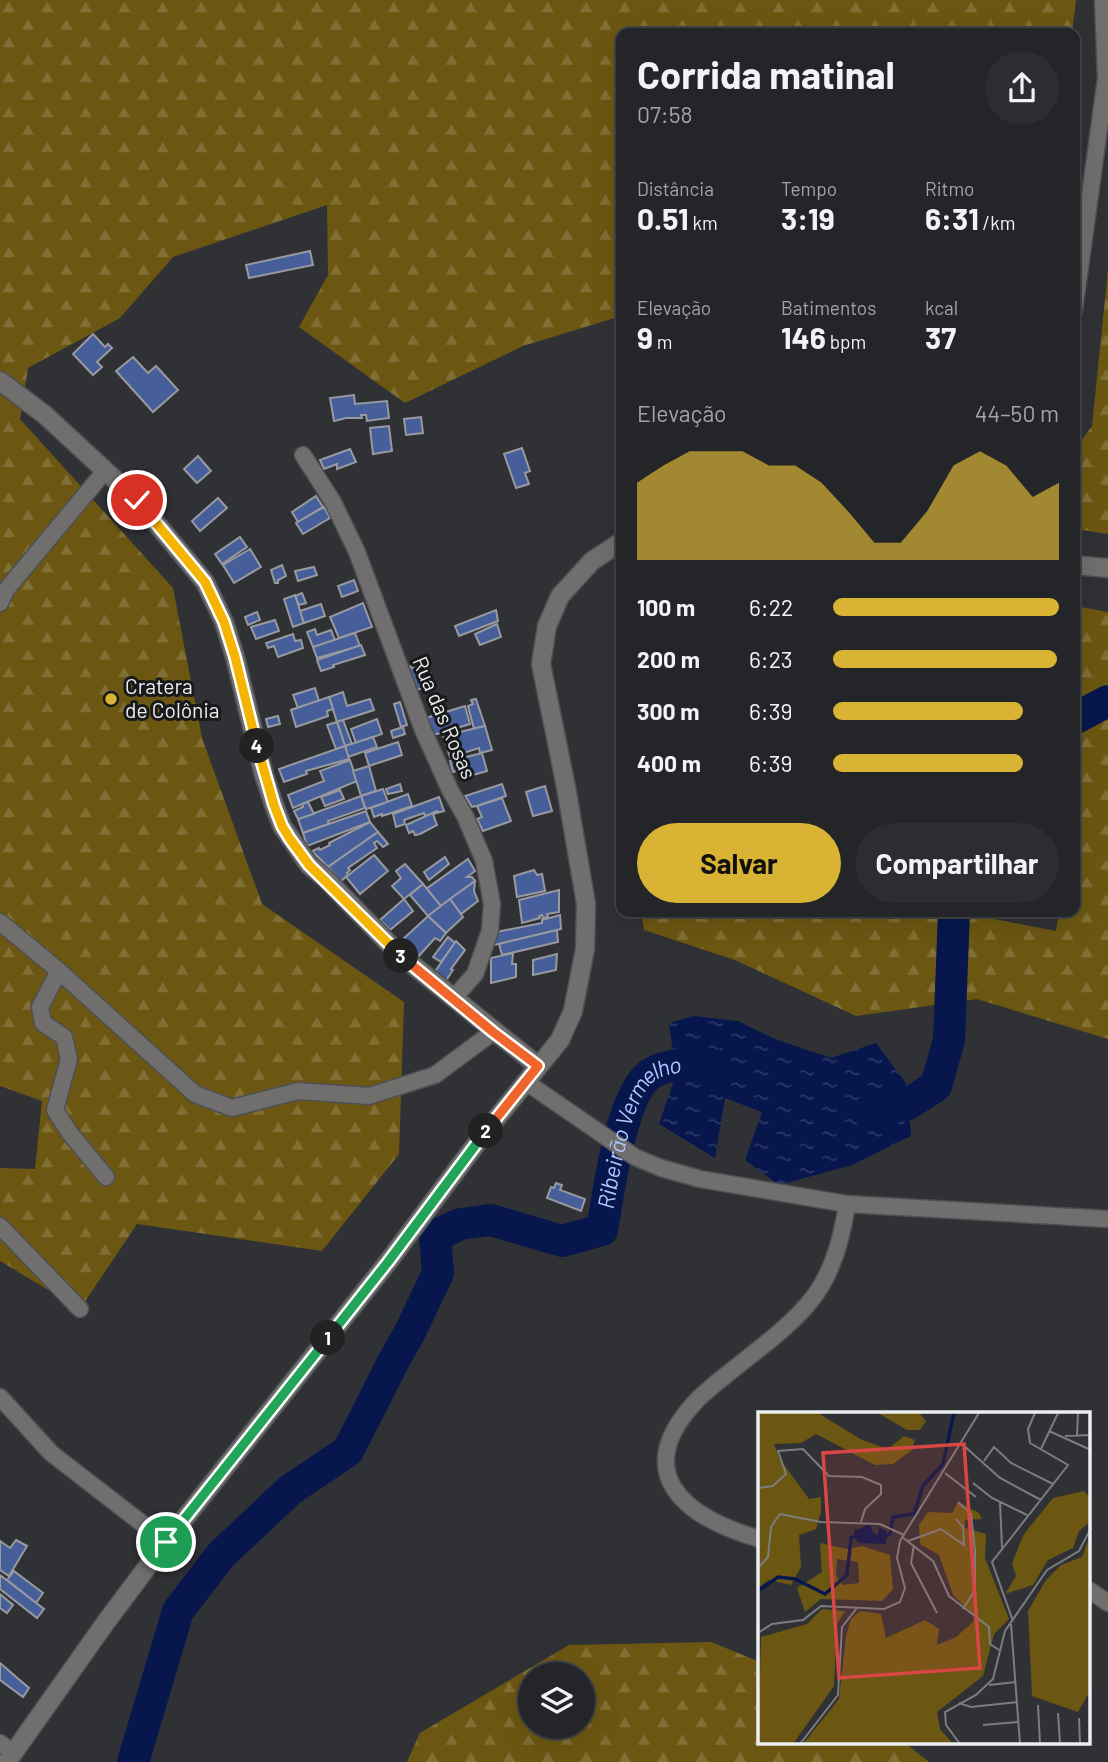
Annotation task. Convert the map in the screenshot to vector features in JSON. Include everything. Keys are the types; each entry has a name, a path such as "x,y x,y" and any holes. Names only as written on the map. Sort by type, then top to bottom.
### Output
{"street":[{"path":"1080,267 1106,78 1103,0"},
{"path":"0,381 45,415 137,500 205,582 224,622 264,775 282,826 309,865 326,879 390,946 538,1066"},
{"name":"Rua das Rosas","path":"303,455 346,528 369,582 423,730 484,861 492,904 490,931 475,974 453,999"},
{"path":"0,603 6,590 105,471"},
{"path":"7,1753 166,1542 560,1040 573,1011 585,949 586,904 541,664 547,626 560,596 592,561 616,544"},
{"path":"1080,566 1108,568"},
{"path":"0,922 59,971 195,1094 232,1108 298,1091 369,1096 435,1075 493,1032"},
{"path":"59,971 40,1007 44,1023 64,1037 69,1059 55,1110 106,1178"},
{"path":"526,1082 635,1157 700,1180 847,1204 1108,1219"},
{"path":"758,1538 710,1521 683,1502 670,1486 666,1463 669,1438 681,1416 705,1392 809,1303 824,1281 837,1250 847,1204"},
{"path":"0,1226 80,1309"},
{"path":"0,1397 51,1453 166,1542"},
{"path":"1090,1591 1108,1603"}],"green space":[{"path":"0,0 1076,0 1073,28 616,28 616,318 523,346 405,403 299,327 328,275 327,205 173,257 120,318 28,368 20,419 173,588 202,738 262,904 404,1002 399,1154 322,1251 137,1224 80,1309 0,1261 0,1168 35,1169 42,1101 0,1086"},
{"path":"1108,270 1108,534 1080,530 1080,442 1092,426"},
{"path":"1080,607 1108,612 1108,1039 977,999 856,1016 735,960 644,930 642,917 984,917 1056,931 1058,917 1080,917"},
{"path":"711,1642 758,1661 758,1744 906,1744 929,1762 407,1762 420,1733 518,1675 518,1739 595,1739 595,1662 540,1662 569,1645"}],"water":[{"path":"694,1016 738,1021 775,1039 831,1058 876,1043 906,1083 911,1136 852,1165 779,1185 745,1160 762,1112 725,1098 715,1158 659,1124 676,1074 669,1023"}],"building":[{"path":"310,251 313,265 249,278 246,265"},
{"path":"93,334 105,347 108,344 112,348 97,362 102,367 93,375 73,354"},
{"path":"133,357 148,373 156,366 178,390 153,412 116,371"},
{"path":"354,395 355,404 387,401 389,418 367,421 366,415 361,415 362,418 334,421 330,398"},
{"path":"421,417 423,433 406,435 404,419"},
{"path":"389,426 392,451 373,454 370,428"},
{"path":"522,448 530,471 525,473 529,484 516,488 504,454"},
{"path":"350,449 356,462 337,469 337,464 324,469 320,460"},
{"path":"198,456 211,471 197,483 184,469"},
{"path":"316,496 323,507 298,522 292,512"},
{"path":"218,498 227,508 200,531 192,521"},
{"path":"324,507 330,518 303,534 296,523"},
{"path":"240,537 247,547 222,564 215,554"},
{"path":"250,549 261,567 234,583 223,565"},
{"path":"282,565 286,576 275,583 271,570"},
{"path":"314,567 317,575 298,581 295,571"},
{"path":"354,580 358,591 342,597 338,586"},
{"path":"302,593 306,603 299,605 295,596"},
{"path":"295,595 304,623 293,627 284,599"},
{"path":"363,603 372,627 339,638 330,617"},
{"path":"321,604 325,616 304,623 300,611"},
{"path":"496,610 498,621 459,636 455,626"},
{"path":"257,612 260,620 248,625 245,617"},
{"path":"275,620 279,631 256,639 251,627"},
{"path":"497,624 501,637 480,645 475,634"},
{"path":"315,629 317,635 331,630 335,640 313,647 307,632"},
{"path":"355,633 360,646 317,658 313,647"},
{"path":"293,634 295,641 301,640 303,648 278,657 274,646 268,648 266,643"},
{"path":"361,645 365,655 321,671 317,660"},
{"path":"418,666 421,675 430,672 434,684 414,691 406,668"},
{"path":"315,688 319,701 298,708 293,695"},
{"path":"343,692 347,706 370,699 374,710 337,722 329,697"},
{"path":"329,697 333,709 327,711 328,716 296,727 291,710"},
{"path":"476,699 485,726 474,729 468,706 473,704 471,700"},
{"path":"400,702 407,725 401,727 394,704"},
{"path":"465,706 470,724 430,736 423,719"},
{"path":"278,716 280,724 268,727 266,719"},
{"path":"377,719 382,734 356,743 351,729"},
{"path":"343,720 352,744 345,746 337,722"},
{"path":"337,722 345,746 336,749 327,725"},
{"path":"485,726 492,750 480,753 479,748 450,757 443,736"},
{"path":"403,727 405,734 393,738 391,731"},
{"path":"373,737 377,747 348,757 345,746"},
{"path":"398,742 402,755 369,766 365,753"},
{"path":"345,746 349,759 306,771 307,774 284,782 279,769"},
{"path":"482,753 487,771 466,777 464,769 453,772 450,761"},
{"path":"350,760 357,781 293,808 288,795 324,781 320,771"},
{"path":"369,766 376,791 361,796 353,771"},
{"path":"400,784 402,791 388,794 386,789"},
{"path":"502,784 506,796 477,806 472,807 465,796"},
{"path":"545,786 552,811 533,816 526,792"},
{"path":"383,789 388,802 366,809 361,796"},
{"path":"340,790 344,799 325,806 321,797"},
{"path":"408,794 412,806 374,817 371,808"},
{"path":"361,796 365,808 303,833 298,819"},
{"path":"439,797 444,811 425,816 424,813 404,820 405,824 396,827 393,814"},
{"path":"502,798 511,821 483,831 477,819 482,817 477,806"},
{"path":"308,802 314,814 298,819 294,811"},
{"path":"366,811 370,822 307,846 303,833"},
{"path":"437,811 433,814 437,825 420,834 415,835 413,831 409,833 406,825"},
{"path":"370,822 378,832 328,867 312,851 330,845 329,843"},
{"path":"378,832 388,844 383,847 377,841 374,843 377,848 348,868 348,875 341,881 328,867"},
{"path":"374,855 388,871 360,894 346,877"},
{"path":"445,857 449,864 429,880 424,872"},
{"path":"468,859 475,871 467,877 472,877 475,881 441,906 426,889"},
{"path":"405,864 423,884 404,899 392,886 401,878 396,871"},
{"path":"534,870 537,875 542,874 545,891 517,897 514,876"},
{"path":"475,881 474,891 478,901 461,914 450,899"},
{"path":"423,884 441,906 428,916 410,895"},
{"path":"559,890 559,912 522,923 519,900"},
{"path":"404,899 413,911 390,930 380,920"},
{"path":"450,899 463,917 446,933 428,916"},
{"path":"560,915 561,929 490,946 491,933 542,923 542,920"},
{"path":"428,916 446,933 440,941 435,938 418,957 401,941"},
{"path":"557,930 558,942 502,955 499,944"},
{"path":"448,937 455,943 441,962 433,957"},
{"path":"456,941 465,950 445,982 434,973"},
{"path":"513,953 512,964 516,964 516,977 491,983 491,958"},
{"path":"557,954 556,970 533,975 533,960"},
{"path":"556,1183 562,1185 560,1190 585,1199 581,1211 547,1198 551,1187 554,1188"},
{"path":"16,1540 27,1546 9,1576 0,1570 0,1541 10,1548"},
{"path":"14,1571 43,1593 36,1603 7,1580"},
{"path":"0,1575 44,1609 37,1618 0,1589"},
{"path":"0,1594 13,1605 7,1613 0,1608"},
{"path":"0,1663 29,1688 23,1697 0,1680"}],"waterway":[{"name":"Ribeirão Vermelho","path":"1080,716 1108,701"},
{"name":"Ribeirão Vermelho","path":"868,1112 908,1104 936,1086 949,1040 954,917"},
{"name":"Ribeirão Vermelho","path":"133,1762 178,1611 221,1555 290,1490 348,1451 438,1273 435,1236 460,1224 491,1220 562,1241 602,1230 612,1170 624,1122 641,1084 659,1069 683,1064 715,1065"}],"place":[{"name":"Cratera de Colônia","path":"111,699"}],"route":[{"path":"137,500 205,582 224,622 264,775 282,826 290,839 309,865 398,953 538,1066 388,1262 166,1542"}]}
